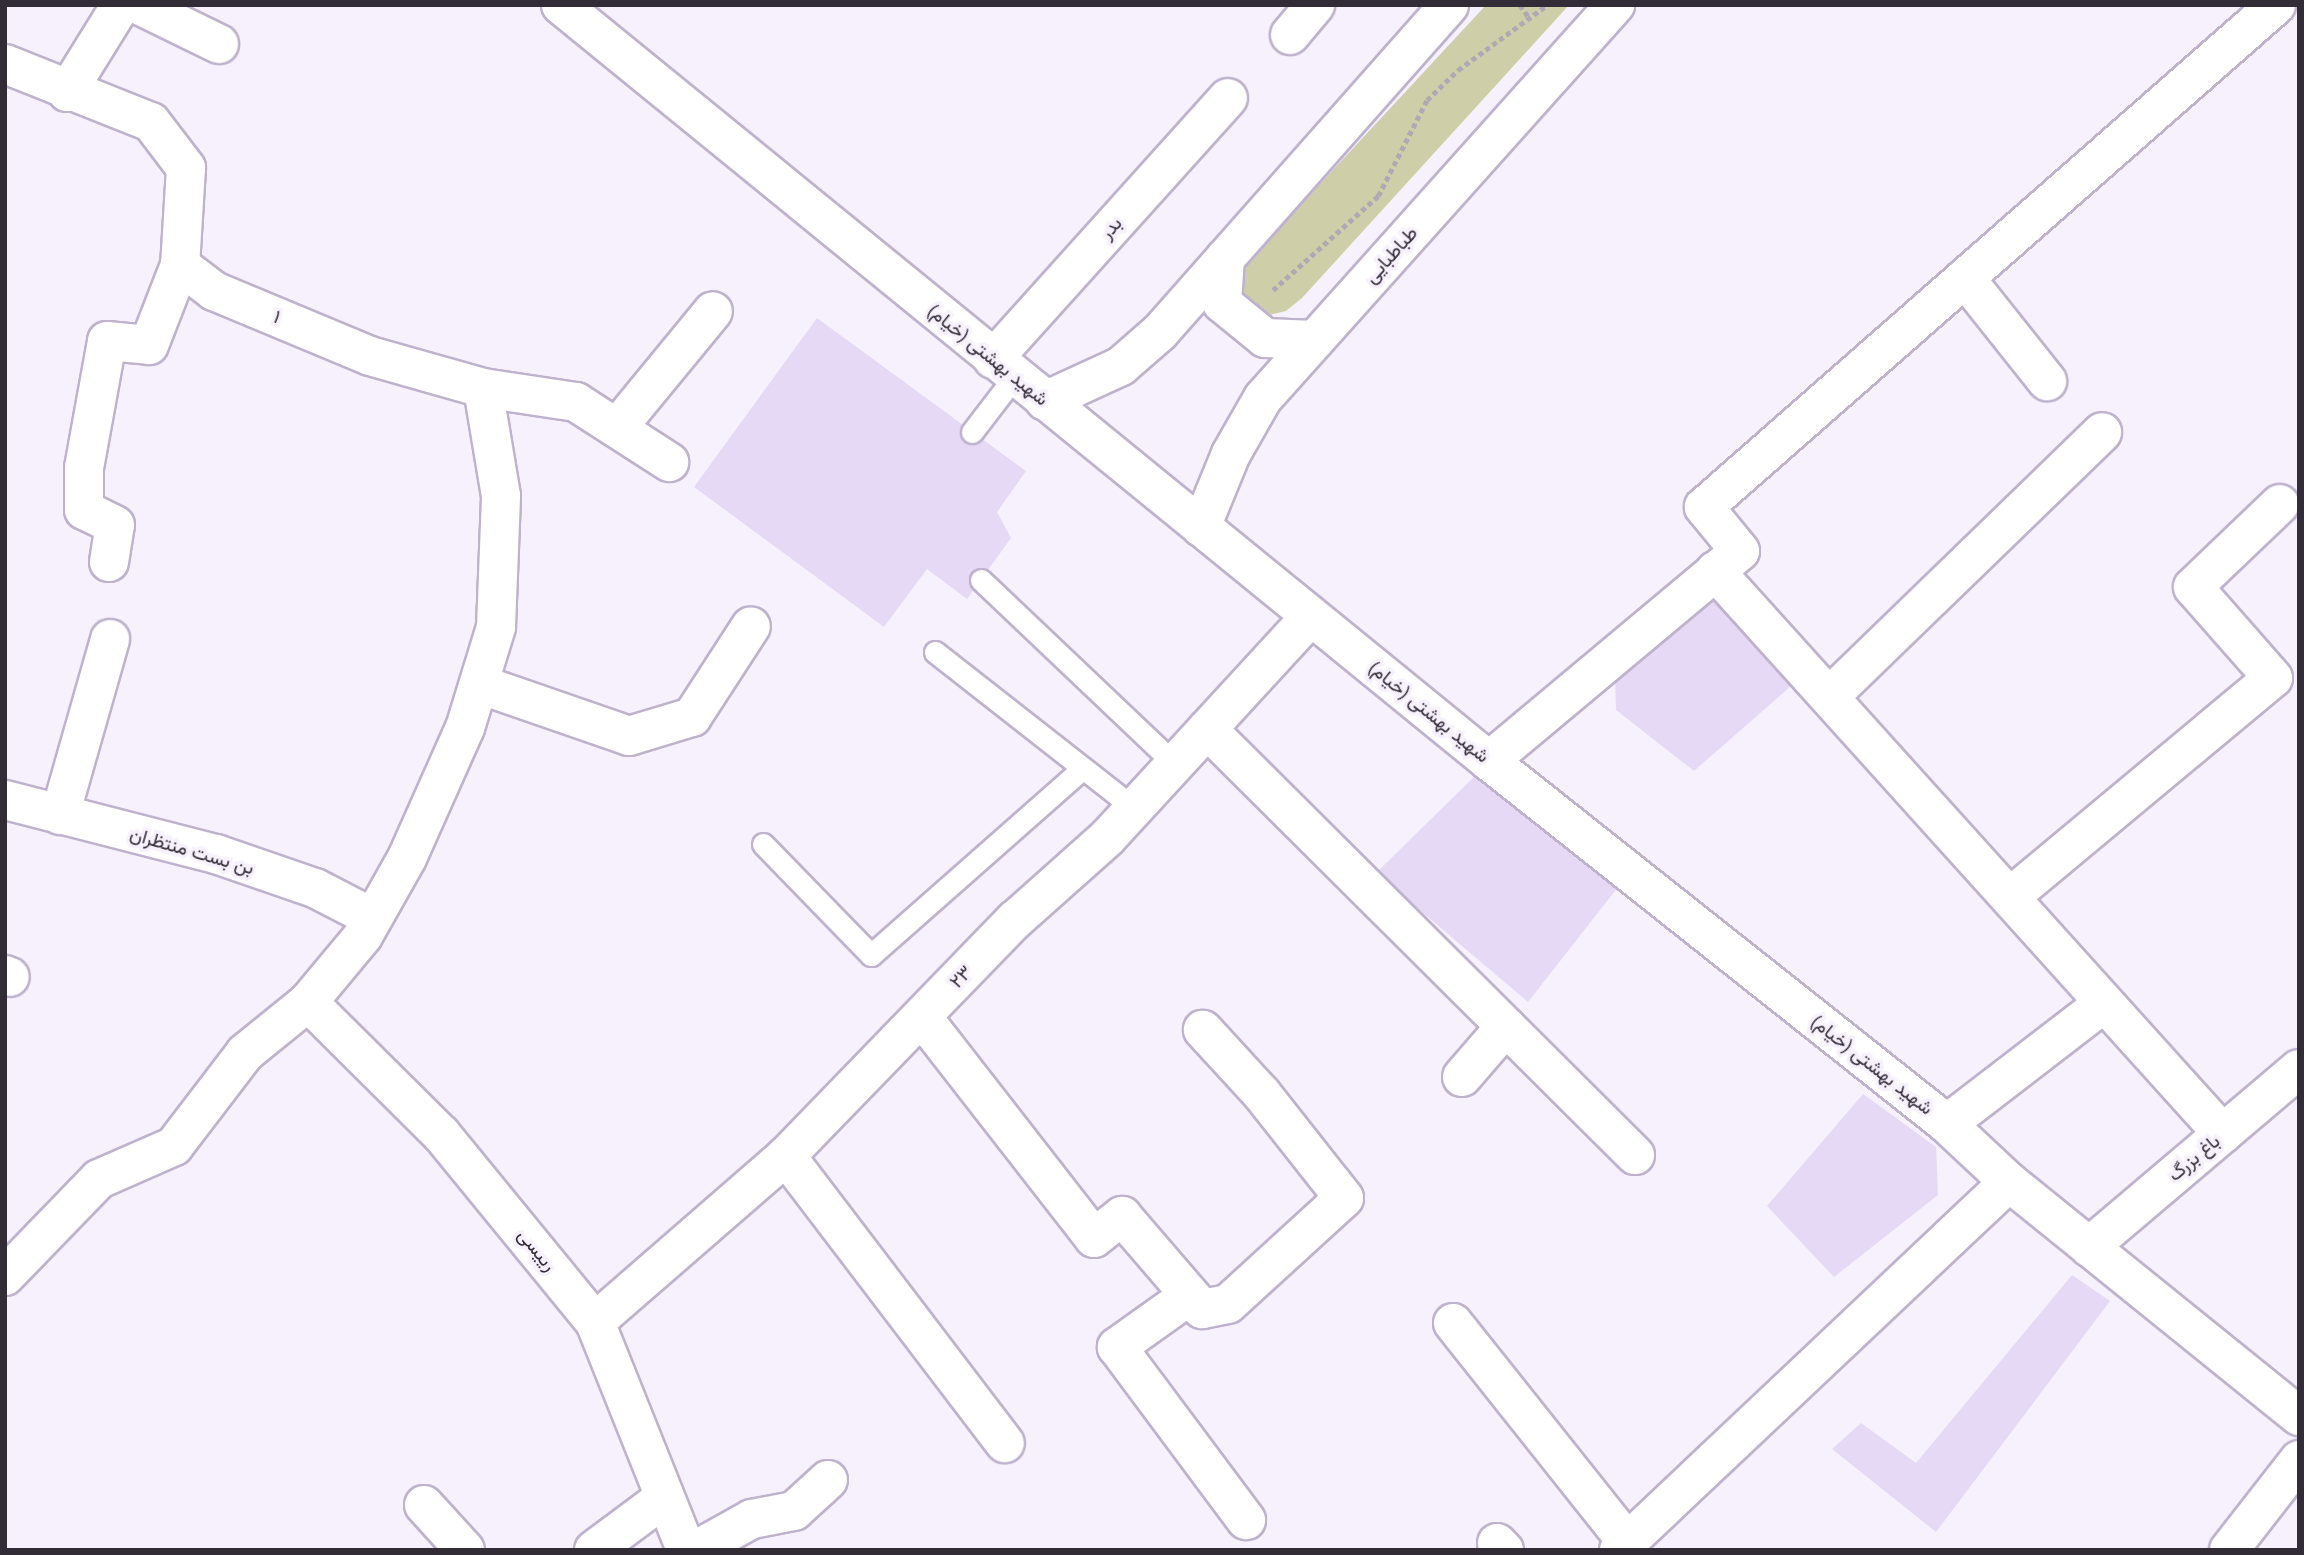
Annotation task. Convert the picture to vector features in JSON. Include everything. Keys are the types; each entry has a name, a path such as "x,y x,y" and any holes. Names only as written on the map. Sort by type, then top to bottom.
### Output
{"street":[{"path":"67,92 121,5"},
{"path":"139,5 219,44"},
{"name":"شهید بهشتی (خیام)","path":"561,5 1489,761 1947,1124 2009,1182 2299,1416"},
{"path":"1290,34 1315,5"},
{"path":"1045,401 1121,366 1160,332 1449,5"},
{"name":"طباطبایی","path":"1201,527 1230,454 1263,398 1615,5"},
{"path":"1489,761 1740,551 1704,507 2276,5"},
{"path":"5,64 67,92 151,122 187,168 180,265 149,345 107,341 84,468 84,510 115,524 109,562"},
{"name":"بدر","path":"1004,367 1228,98"},
{"path":"1225,258 1222,303 1265,338 1315,340"},
{"name":"۱","path":"180,265 214,291 370,356 483,388 576,402 669,462"},
{"path":"1965,278 2047,381"},
{"path":"617,428 713,311"},
{"path":"5,1276 99,1179 174,1146 244,1053 308,1002 373,918 407,858 450,764 496,627 501,496 483,388"},
{"path":"1830,696 2102,432"},
{"path":"2010,897 2273,678 2193,587 2280,504"},
{"path":"1715,571 2223,1134"},
{"name":"۲۳","path":"595,1322 786,1156 1015,920 1134,808 1311,616"},
{"path":"479,684 629,736 692,717 751,626"},
{"path":"60,815 110,639"},
{"path":"1207,729 1634,1155"},
{"name":"بن بست منتظران","path":"5,800 228,859 315,888 373,918"},
{"name":"رییسی","path":"308,1002 441,1135 595,1322 628,1396 664,1498 686,1550"},
{"path":"1947,1124 2104,1003"},
{"path":"922,1017 1094,1238 1122,1216 1202,1309 1228,1304 1344,1198 1261,1093 1203,1030"},
{"path":"1462,1077 1506,1026"},
{"name":"باغ بزرگ","path":"2089,1247 2299,1069"},
{"path":"786,1156 1005,1443"},
{"path":"1453,1323 1623,1546 1840,1337 2009,1182"},
{"path":"1189,1295 1116,1347 1247,1520"},
{"path":"2229,1550 2299,1460"},
{"path":"696,1550 752,1519 794,1511 828,1480"},
{"path":"594,1550 664,1498"},
{"path":"424,1505 465,1550"}],"lane":[{"path":"972,432 1004,367"},
{"path":"981,580 1175,764"},
{"path":"935,652 1134,808"},
{"path":"763,844 871,955 1082,769"}],"path":[{"path":"1520,5 1530,19"},
{"path":"1243,321 1302,261 1355,221 1378,196 1427,100 1458,70 1546,5"}],"green space":[{"path":"1486,5 1569,5 1302,298 1286,311 1260,317 1242,305 1241,269"}],"building":[{"path":"817,318 1026,471 997,512 1011,538 967,599 927,569 884,627 694,487"},
{"path":"1725,585 1807,672 1694,771 1616,710 1615,676"},
{"path":"1479,772 1622,882 1528,1002 1376,873"},
{"path":"1863,1094 1936,1147 1938,1195 1834,1277 1767,1206"},
{"path":"2072,1275 2110,1301 1936,1532 1832,1449 1861,1423 1916,1463"}]}
